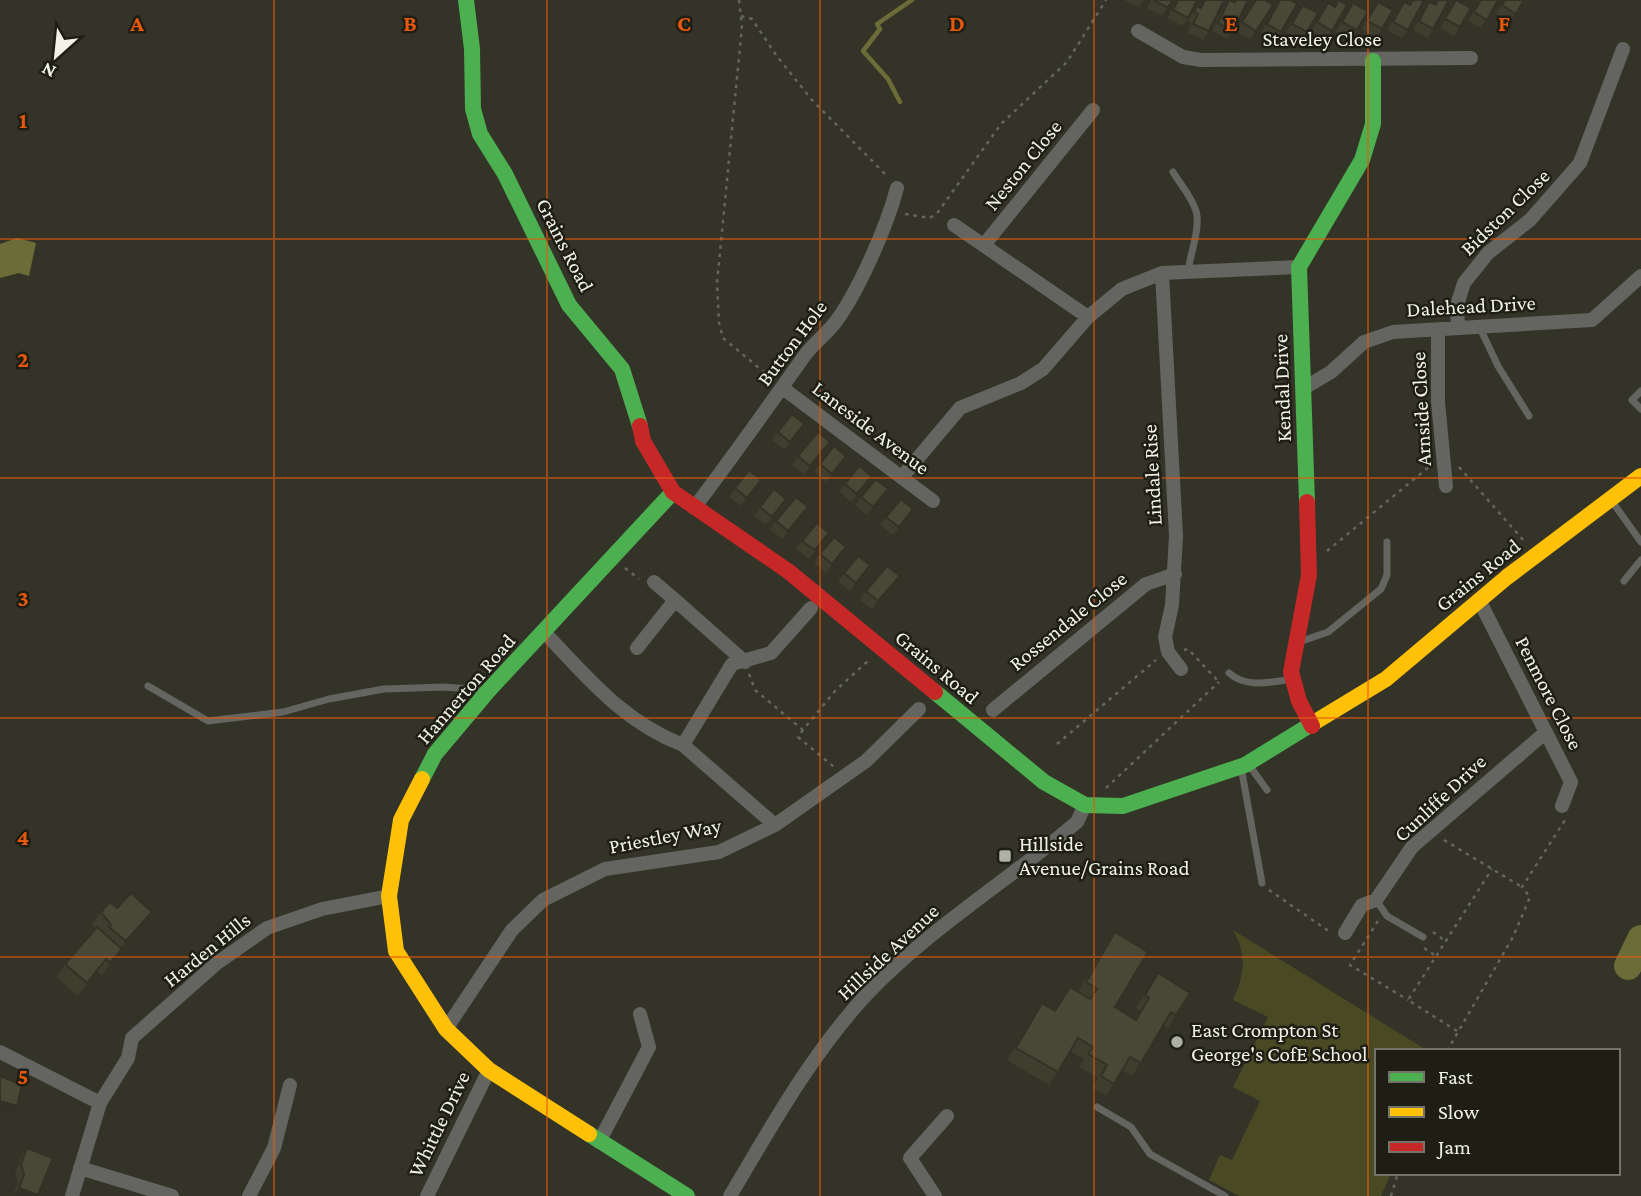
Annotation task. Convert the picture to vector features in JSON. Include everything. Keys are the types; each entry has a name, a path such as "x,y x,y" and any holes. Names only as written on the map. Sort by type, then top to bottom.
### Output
{"street":[{"name":"Grains Road","path":"466,0 472,49 473,109 480,134 505,174 569,305 622,369 636,406 643,441 673,492 788,571 1044,782 1091,806 1123,806 1244,765 1312,726 1386,679 1479,600 1641,476"},
{"name":"Staveley Close","path":"1138,31 1191,59 1373,61 1471,58"},
{"name":"Bidston Close","path":"1458,328 1457,304 1464,283 1488,253 1530,220 1580,163 1623,49"},
{"path":"902,477 960,408 1021,383 1043,369 1088,317 1122,289 1162,273 1298,267 1362,160 1373,124 1373,61"},
{"name":"Neston Close","path":"984,245 1093,110"},
{"name":"Button Hole","path":"694,508 784,389 806,354 835,323 852,295 892,208 897,188"},
{"path":"954,225 1088,317"},
{"name":"Kendal Drive","path":"1298,267 1308,567 1295,643 1293,679 1304,713 1312,726"},
{"name":"Lindale Rise","path":"1162,273 1176,537 1175,574 1165,637 1168,653"},
{"name":"Dalehead Drive","path":"1304,388 1331,372 1364,342 1393,332 1592,320 1641,276"},
{"name":"Arnside Close","path":"1438,331 1438,402 1446,486"},
{"name":"Laneside Avenue","path":"784,389 933,501"},
{"name":"Hannerton Road","path":"673,492 488,691 435,754 401,820 389,896 396,951 446,1029 489,1070 687,1196"},
{"name":"Rossendale Close","path":"993,710 1146,584 1175,574"},
{"path":"654,582 745,662"},
{"path":"637,648 675,600"},
{"name":"Penmore Close","path":"1479,600 1571,782 1562,806"},
{"path":"683,745 733,664 772,652 811,608"},
{"path":"544,632 619,710 683,745 775,825"},
{"path":"1168,653 1181,669"},
{"name":"Priestley Way","path":"446,1029 512,930 543,900 605,869 719,852 775,825 866,761 919,709"},
{"name":"Cunliffe Drive","path":"1340,934 1362,905 1377,901 1412,847 1546,732"},
{"name":"Hillside Avenue","path":"730,1196 824,1047 867,995 925,940 1077,822 1091,806"},
{"name":"Harden Hills","path":"72,1196 100,1103 128,1058 132,1038 223,959 267,928 322,909 389,896"},
{"path":"599,1142 649,1047 640,1014"},
{"path":"0,1052 100,1103"},
{"name":"Whittle Drive","path":"427,1196 489,1070"},
{"path":"249,1196 274,1147 290,1085"},
{"path":"935,1196 910,1158 947,1116"},
{"path":"80,1167 172,1196"}],"lane":[{"path":"1173,172 1196,210 1198,225 1190,249 1188,272"},
{"path":"1479,328 1498,366 1529,416"},
{"path":"1641,391 1632,400 1641,409"},
{"path":"1610,500 1641,542"},
{"path":"1295,643 1328,632 1381,589 1387,575 1387,542"},
{"path":"1625,581 1641,560"},
{"path":"1229,673 1245,682 1258,684 1293,679"},
{"path":"148,686 208,721 283,712 329,699 384,690 444,687 488,691"},
{"path":"1244,765 1267,790"},
{"path":"1244,765 1262,883"},
{"path":"1377,901 1387,916 1423,937"},
{"path":"1097,1107 1131,1127 1150,1154 1225,1196"}],"path":[{"path":"739,0 741,16 717,284 719,323 723,338 784,389"},
{"path":"892,208 920,218 930,218 938,212 1000,124 1067,62 1106,0"},
{"path":"741,16 752,19 775,54 812,100 873,159 897,188"},
{"path":"1308,567 1443,454 1468,473 1536,555"},
{"path":"613,557 643,583 654,582"},
{"path":"843,777 798,737 835,691 879,647"},
{"path":"1057,744 1146,666 1168,653 1188,649 1219,682 1100,793 1091,806"},
{"path":"745,662 755,690 803,730"},
{"path":"1522,887 1569,814 1562,806"},
{"path":"1433,828 1442,838 1522,887 1530,897 1513,937 1448,1049"},
{"path":"1408,1000 1492,869"},
{"path":"1262,883 1340,934"},
{"path":"1387,916 1379,919 1350,965 1457,1031"},
{"path":"1391,1196 1397,1175"}],"shaded area":[{"path":"17,238 36,243 29,276 19,273 0,278 0,244"},
{"path":"1233,930 1425,1049 1375,1049 1375,1175 1390,1175 1381,1196 1239,1196 1209,1180 1220,1155 1232,1160 1260,1101 1233,1087 1268,1017 1233,1000 1243,965 1238,939"}],"building":[{"path":"1153,0 1172,0 1168,8"},
{"path":"1178,0 1197,0 1188,18 1173,10"},
{"path":"1205,0 1224,0 1209,31 1193,24 1198,14 1194,12 1197,6 1201,8"},
{"path":"1229,0 1248,0 1233,31 1218,23"},
{"path":"1256,0 1265,0 1273,5 1256,31 1242,22"},
{"path":"1280,0 1290,0 1297,4 1281,32 1267,24"},
{"path":"1339,0 1347,5 1332,31 1317,22 1328,3 1335,7"},
{"path":"1413,0 1424,0 1408,30 1393,22 1404,2 1410,5"},
{"path":"1438,0 1448,2 1433,29 1419,21 1429,2 1436,5"},
{"path":"1456,0 1471,8 1460,27 1445,19"},
{"path":"1481,0 1498,0 1487,20 1474,12"},
{"path":"1505,0 1524,0 1516,14 1502,5"},
{"path":"1378,2 1393,10 1382,29 1367,21"},
{"path":"1353,3 1368,11 1357,30 1342,22"},
{"path":"1303,5 1318,13 1307,32 1292,24"},
{"path":"792,414 804,424 790,442 778,432"},
{"path":"818,432 830,442 810,466 798,456"},
{"path":"834,446 846,456 832,474 820,464"},
{"path":"859,466 872,476 857,494 845,484"},
{"path":"749,470 761,480 747,498 735,488"},
{"path":"876,479 888,489 873,507 861,497"},
{"path":"774,489 786,499 772,517 760,507"},
{"path":"796,497 808,507 788,531 776,521"},
{"path":"901,499 913,509 899,527 886,517"},
{"path":"817,523 829,533 815,550 802,541"},
{"path":"834,537 846,547 832,564 820,554"},
{"path":"858,556 870,565 856,583 844,573"},
{"path":"887,566 900,576 878,601 866,591"},
{"path":"131,893 152,912 126,941 109,927 111,925 101,912 110,902 117,908"},
{"path":"97,927 122,949 110,963 106,959 87,983 65,964"},
{"path":"1115,932 1148,952 1115,1007 1136,1020 1149,998 1145,995 1158,973 1190,993 1176,1015 1171,1012 1141,1063 1130,1057 1114,1084 1101,1076 1107,1065 1088,1054 1093,1047 1078,1038 1058,1072 1016,1048 1042,1003 1055,1011 1070,987 1090,999 1097,989 1086,982"},
{"path":"0,1076 22,1085 17,1106 0,1101"},
{"path":"27,1148 53,1158 38,1195 19,1188 24,1174 21,1164"}],"waterway":[{"path":"900,102 888,79 863,51 880,29 877,24 912,0"},
{"path":"1628,966 1641,939"}],"traffic: fast":[{"path":"466,0 472,49 473,109 480,134 505,174 569,305 622,369 640,426"},
{"path":"1307,502 1299,267 1362,160 1373,124 1373,61"},
{"path":"422,779 435,754 488,691 673,492"},
{"path":"935,692 1044,782 1085,805 1123,806 1245,765 1315,722"},
{"path":"589,1134 687,1196"}],"traffic: slow":[{"path":"1315,722 1386,679 1507,577 1641,476"},
{"path":"422,779 401,820 389,896 396,951 446,1029 489,1070 589,1134"}],"traffic: jam":[{"path":"640,426 643,441 673,492 788,571 935,692"},
{"path":"1307,502 1309,575 1291,672 1299,701 1312,726"}],"place":[{"name":"Hillside Avenue/Grains Road","path":"1005,856"},
{"name":"East Crompton St George's CofE School","path":"1177,1042"}]}
